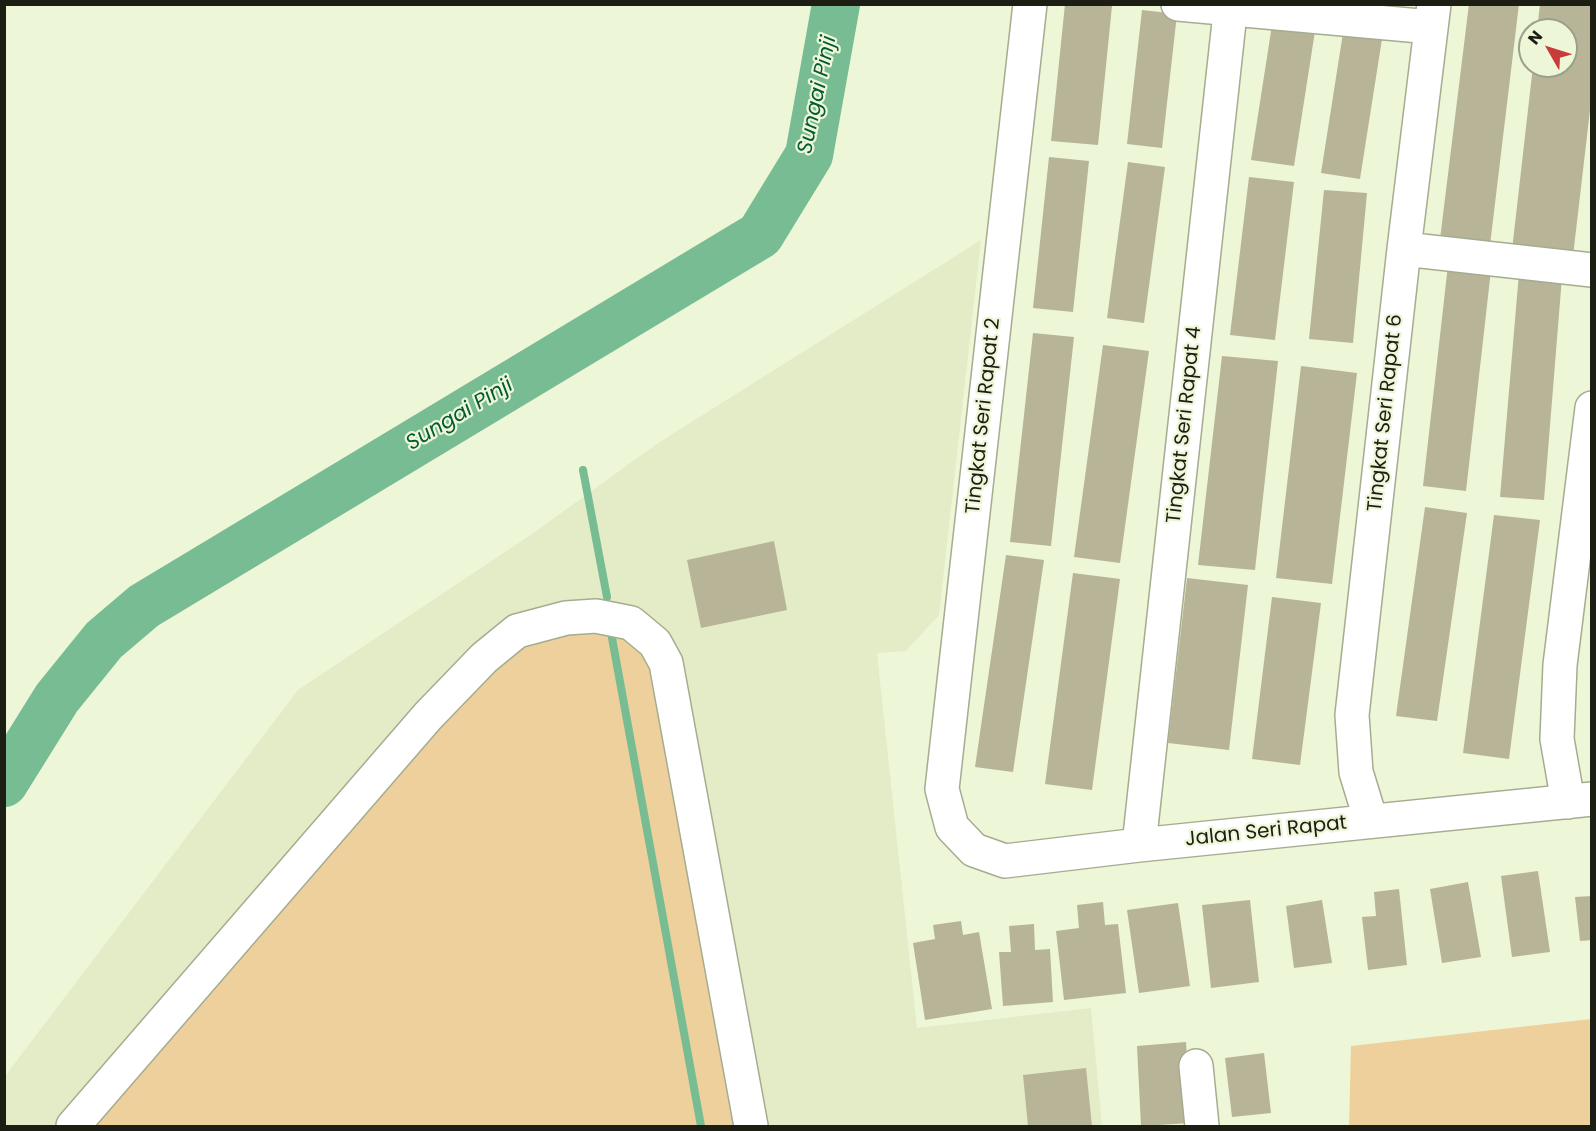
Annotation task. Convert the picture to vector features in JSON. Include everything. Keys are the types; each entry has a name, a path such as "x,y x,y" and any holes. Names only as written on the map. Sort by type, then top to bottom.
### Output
{"street":[{"name":"Tingkat Seri Rapat 2","path":"952,827 942,789 1030,4"},
{"path":"1178,4 1433,16"},
{"name":"Tingkat Seri Rapat 4","path":"1139,845 1231,7"},
{"name":"Tingkat Seri Rapat 6","path":"1371,821 1356,772 1352,715 1404,249 1433,16"},
{"path":"1404,249 1592,270"},
{"path":"1580,800 1557,739 1560,665 1592,408"},
{"path":"73,1126 429,716 484,658 517,632 566,618 596,616 631,623 655,644 666,663 751,1126"},
{"name":"Jalan Seri Rapat","path":"952,827 974,850 1005,861 1580,800"},
{"path":"1196,1066 1202,1126"}],"shaded area":[{"path":"981,240 939,615 906,651 877,653 917,1028 1091,1008 1102,1126 5,1126 5,1076 298,690 532,534 658,443"},
{"path":"604,623 649,658 737,1126 82,1126 519,638"},
{"path":"1591,1019 1591,1126 1349,1126 1351,1046"}],"building":[{"path":"1065,4 1112,6 1098,145 1051,141"},
{"path":"1469,4 1519,4 1490,245 1440,239"},
{"path":"1540,4 1592,4 1592,93 1573,256 1512,250 1532,78 1578,78 1578,18 1538,18"},
{"path":"1142,10 1177,14 1162,148 1127,144"},
{"path":"1272,25 1315,31 1294,166 1251,160"},
{"path":"1343,33 1382,39 1360,179 1321,173"},
{"path":"1049,157 1089,161 1073,312 1033,308"},
{"path":"1128,162 1165,167 1144,323 1107,318"},
{"path":"1249,177 1294,182 1275,340 1230,335"},
{"path":"1324,190 1367,193 1353,343 1309,339"},
{"path":"1448,265 1491,270 1466,491 1423,486"},
{"path":"1519,273 1562,277 1544,500 1500,497"},
{"path":"1033,333 1074,337 1051,546 1010,542"},
{"path":"1103,345 1149,351 1120,563 1074,557"},
{"path":"1222,356 1278,361 1255,570 1198,565"},
{"path":"1301,366 1357,373 1332,584 1276,578"},
{"path":"1425,507 1467,513 1437,721 1396,716"},
{"path":"1494,515 1540,520 1509,759 1463,753"},
{"path":"774,541 787,610 701,628 687,560"},
{"path":"1006,555 1044,560 1013,772 975,767"},
{"path":"1073,573 1120,579 1092,790 1045,784"},
{"path":"1187,578 1248,585 1229,750 1168,743"},
{"path":"1272,597 1321,603 1300,765 1252,759"},
{"path":"1538,871 1550,952 1512,957 1501,876"},
{"path":"1468,882 1481,957 1442,963 1430,889"},
{"path":"1399,889 1407,965 1368,970 1362,917 1376,916 1374,892"},
{"path":"1592,896 1592,940 1580,941 1575,897"},
{"path":"1250,900 1259,982 1211,988 1202,905"},
{"path":"1322,900 1332,963 1294,968 1286,906"},
{"path":"1103,902 1105,925 1118,924 1126,993 1064,1000 1056,931 1079,928 1077,905"},
{"path":"1178,903 1190,986 1139,993 1127,910"},
{"path":"961,921 963,935 979,932 992,1009 925,1020 913,943 935,939 933,925"},
{"path":"1034,924 1035,950 1050,949 1053,1002 1003,1006 999,952 1011,952 1009,926"},
{"path":"1186,1042 1191,1123 1141,1126 1137,1046"},
{"path":"1264,1053 1271,1113 1232,1117 1225,1058"},
{"path":"1086,1068 1092,1126 1028,1126 1023,1075"}],"waterway":[{"name":"Sungai Pinji","path":"4,783 57,698 104,640 144,606 760,235 809,155 836,4"},
{"path":"583,470 607,597"},
{"path":"612,638 701,1126"}]}
